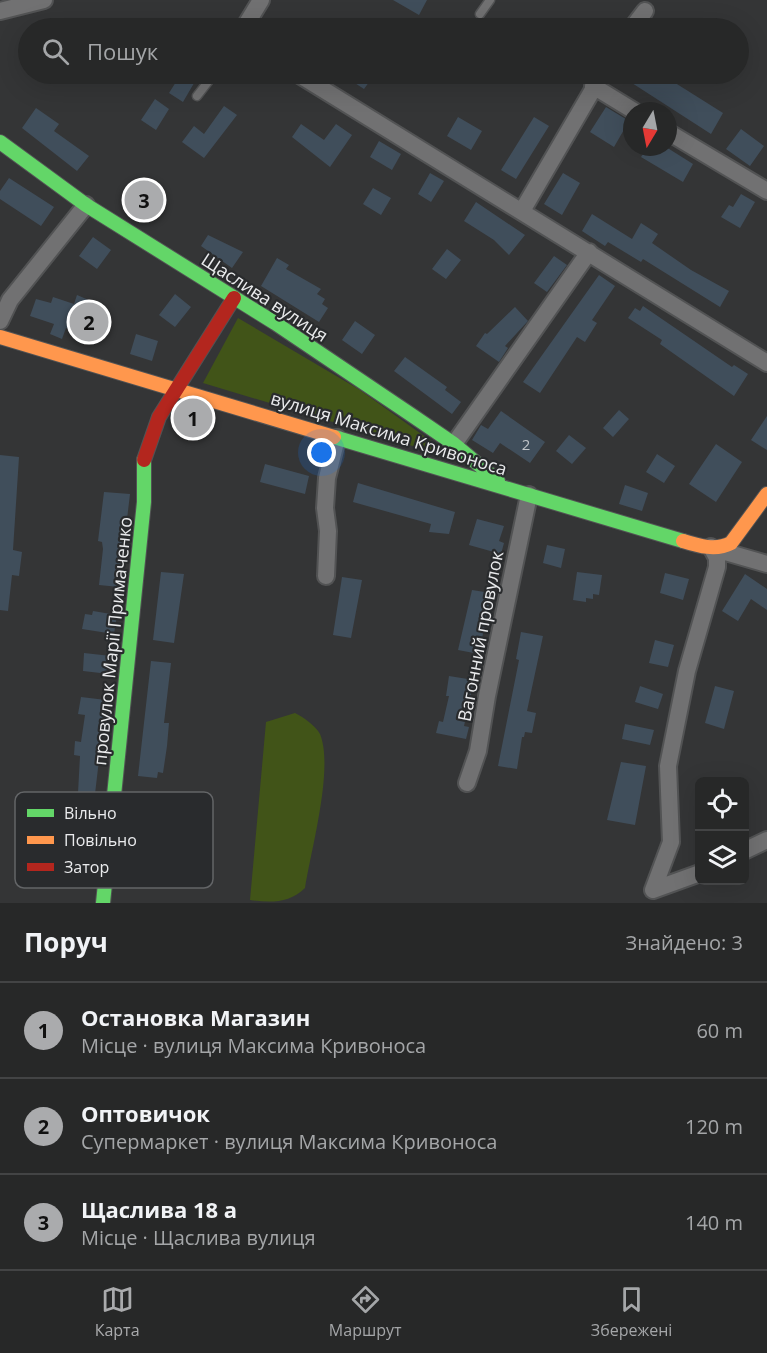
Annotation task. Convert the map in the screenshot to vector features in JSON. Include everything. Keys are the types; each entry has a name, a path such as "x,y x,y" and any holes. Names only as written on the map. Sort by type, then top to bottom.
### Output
{"street":[{"path":"0,11 44,0"},
{"path":"250,18 261,0"},
{"path":"640,18 645,11"},
{"path":"314,84 767,363"},
{"path":"522,211 595,84"},
{"path":"602,84 623,102"},
{"path":"677,137 767,191"},
{"name":"Щаслива вулиця","path":"0,142 86,205 234,298 454,444 506,488"},
{"path":"0,321 10,300 86,205"},
{"path":"454,444 589,252"},
{"name":"провулок Марії Примаченко","path":"114,792 144,502 144,458 159,417 234,298"},
{"name":"вулиця Максима Кривоноса","path":"0,337 767,564"},
{"path":"326,576 328,531 324,508 327,478 337,438"},
{"path":"695,874 653,890 671,842 668,766 687,671 717,567 717,558 711,548 723,547 731,543 767,494"},
{"name":"Вагонний провулок","path":"467,783 478,751 487,696 529,495"},
{"path":"749,849 767,840"},
{"name":"провулок Марії Примаченко","path":"103,903 105,888"}],"lane":[{"path":"480,14 490,0"},
{"path":"197,96 206,84"}],"green space":[{"path":"238,318 360,390 456,459 203,383"},
{"path":"295,713 318,731 324,749 323,788 305,888 293,897 280,901 250,900 266,722"}],"building":[{"path":"393,0 427,0 419,15"},
{"path":"175,84 194,84 183,102 169,93"},
{"path":"356,84 368,84 364,89"},
{"path":"634,84 677,84 723,113 711,134 677,112 677,102 661,102"},
{"path":"155,99 169,109 156,130 141,120"},
{"path":"224,106 237,115 204,158 182,142 194,126 204,134"},
{"path":"606,107 623,117 623,131 614,147 590,132"},
{"path":"36,108 59,124 54,131 89,156 77,171 22,128"},
{"path":"458,117 482,131 471,150 447,136"},
{"path":"534,117 549,126 516,179 501,170"},
{"path":"301,124 324,140 336,124 352,135 330,167 292,137"},
{"path":"741,129 764,146 750,166 726,149"},
{"path":"379,141 401,154 392,170 370,157"},
{"path":"677,154 693,164 683,182 641,157 677,156"},
{"path":"430,173 444,181 431,202 418,194"},
{"path":"563,173 580,183 562,215 544,204"},
{"path":"9,178 54,207 41,226 0,199 0,191"},
{"path":"373,188 391,198 381,215 363,204"},
{"path":"741,194 755,202 740,228 721,217 729,205 733,207"},
{"path":"476,202 525,235 509,255 494,240 464,221"},
{"path":"592,214 632,239 641,223 658,234 652,243 691,270 729,291 720,307 643,259 641,262 608,242 605,246 582,231"},
{"path":"208,235 243,252 232,268 201,246"},
{"path":"93,237 111,250 97,269 79,256"},
{"path":"447,249 461,260 446,279 432,269"},
{"path":"554,256 567,265 547,292 534,283"},
{"path":"277,258 289,265 286,269 321,289 317,294 325,299 322,304 328,308 319,322 261,286"},
{"path":"599,275 615,286 592,320 597,323 585,342 577,337 540,393 523,382"},
{"path":"175,294 191,307 175,327 159,315"},
{"path":"77,295 105,307 92,339 66,328 62,339 50,334 54,324 30,316 36,299 51,303 53,297 74,304"},
{"path":"643,306 732,367 734,365 748,374 734,396 660,344 662,340 628,318 635,308 640,311"},
{"path":"515,307 528,321 505,346 508,348 499,362 476,346 485,333 487,334"},
{"path":"355,321 375,335 362,354 342,340"},
{"path":"136,334 158,341 152,361 130,354"},
{"path":"405,357 447,387 445,390 461,402 452,414 394,371"},
{"path":"619,410 629,419 613,437 603,428"},
{"path":"501,411 545,442 530,463 500,443 493,453 472,440 481,425 488,429"},
{"path":"767,416 767,450 751,440"},
{"path":"569,435 586,448 572,464 556,451"},
{"path":"716,444 742,462 716,502 689,484"},
{"path":"657,454 675,466 664,483 646,472"},
{"path":"0,455 19,457 13,550 22,552 19,576 12,575 8,611 0,610"},
{"path":"265,464 309,476 305,494 260,482"},
{"path":"358,483 455,512 449,534 429,532 431,524 353,502"},
{"path":"625,485 648,493 642,511 619,504"},
{"path":"104,492 130,494 119,587 99,585 103,549 102,542 98,541"},
{"path":"477,519 504,526 499,541 504,543 501,554 469,545"},
{"path":"547,545 565,549 561,568 543,563"},
{"path":"161,572 184,574 174,643 153,640"},
{"path":"577,572 602,575 599,595 593,594 593,599 586,598 586,602 573,600"},
{"path":"665,573 689,579 683,600 660,593"},
{"path":"745,574 767,589 767,610 751,599 738,621 722,611"},
{"path":"342,577 362,580 351,638 333,635"},
{"path":"472,590 491,593 479,654 458,650"},
{"path":"93,611 117,615 114,634 82,629 85,614 92,615"},
{"path":"521,632 543,636 527,711 536,713 532,733 525,732 522,737 517,769 498,766 519,660 516,659"},
{"path":"655,640 674,645 668,667 649,663"},
{"path":"84,653 111,656 109,674 83,671"},
{"path":"151,661 171,663 164,723 169,723 167,746 163,773 158,772 157,778 138,776"},
{"path":"449,676 474,680 464,726 469,727 466,739 436,733 439,721 443,722 449,696 446,696"},
{"path":"640,686 663,694 658,709 635,702"},
{"path":"715,686 734,691 724,729 705,723"},
{"path":"81,697 106,700 95,792 78,792 80,756 74,755 75,741 81,742 85,715 78,714"},
{"path":"625,724 654,730 650,745 622,739"},
{"path":"621,762 646,766 635,825 607,820"}],"traffic: fast":[{"path":"0,142 86,205 275,323 413,416 454,444 498,481"},
{"path":"334,437 683,541"},
{"path":"114,792 144,502 144,460"},
{"path":"103,903 105,888"}],"traffic: slow":[{"path":"0,337 334,437"},
{"path":"683,541 713,547 731,543 767,494"}],"traffic: jam":[{"path":"144,460 159,417 234,298"}],"place":[{"name":"Щаслива 18 а","path":"144,200"},
{"name":"Оптовичок","path":"89,322"},
{"name":"Остановка Магазин","path":"193,418"}]}
